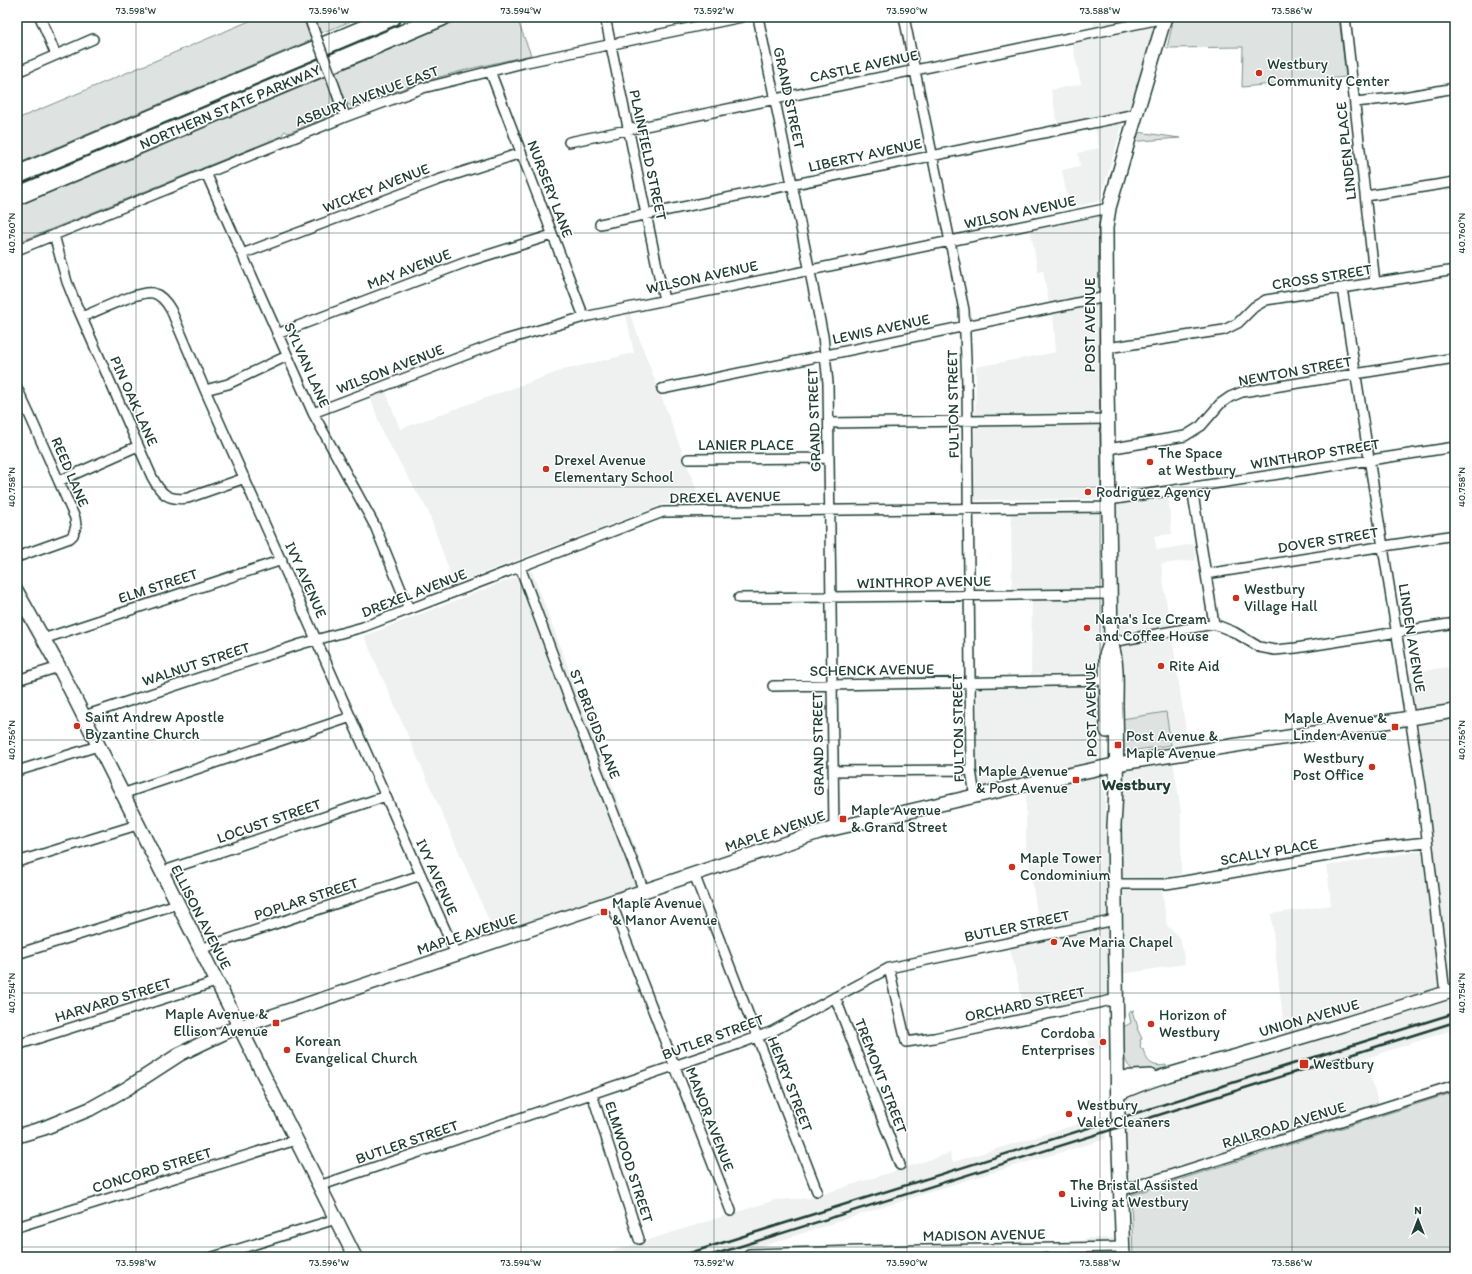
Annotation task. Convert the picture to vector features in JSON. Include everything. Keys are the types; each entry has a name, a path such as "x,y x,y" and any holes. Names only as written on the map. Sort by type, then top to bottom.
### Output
{"highway":[{"name":"NORTHERN STATE PARKWAY","path":"17,175 392,17"},
{"name":"NORTHERN STATE PARKWAY","path":"17,196 442,17"}],"main road":[{"name":"POST AVENUE","path":"1123,1252 1120,1191 1114,825 1110,810 1112,766 1111,680 1116,655 1111,642 1107,419 1106,228 1109,208 1165,18"},
{"name":"ELLISON AVENUE","path":"17,592 84,716 137,825 355,1257"},
{"name":"MAPLE AVENUE","path":"17,1136 44,1128 90,1109 126,1089 180,1054 228,1031 819,832 1112,766 1455,711"},
{"name":"UNION AVENUE","path":"1118,1094 1132,1087 1171,1073 1322,1032 1450,992"},
{"name":"UNION AVENUE","path":"1118,1078 1171,1073"}],"street":[{"path":"40,17 56,55"},
{"path":"309,17 345,117"},
{"name":"PLAINFIELD STREET","path":"605,17 664,300"},
{"name":"ASBURY AVENUE EAST","path":"17,250 345,117 424,88 490,71 742,17"},
{"name":"GRAND STREET","path":"758,17 823,336 828,383 834,829"},
{"name":"FULTON STREET","path":"904,17 964,310 968,421 971,770 975,796"},
{"name":"LINDEN PLACE","path":"1345,17 1375,283"},
{"name":"CASTLE AVENUE","path":"569,142 1165,18"},
{"path":"17,72 93,39"},
{"name":"NURSERY LANE","path":"490,71 584,317"},
{"path":"1355,102 1403,97 1455,88"},
{"name":"LIBERTY AVENUE","path":"600,224 1136,114"},
{"name":"WICKEY AVENUE","path":"242,254 438,180 521,153"},
{"name":"SYLVAN LANE","path":"206,173 313,413 375,526 410,609"},
{"path":"1366,196 1455,182"},
{"name":"WILSON AVENUE","path":"313,413 505,340 584,317 1109,208"},
{"name":"PIN OAK LANE","path":"54,235 68,282 82,317 158,489 172,499 188,498 245,478"},
{"name":"MAY AVENUE","path":"277,334 469,261 552,235"},
{"name":"CROSS STREET","path":"1107,348 1224,330 1238,323 1254,307 1266,300 1455,270"},
{"name":"LINDEN AVENUE","path":"1342,288 1421,787 1427,842 1450,992"},
{"name":"IVY AVENUE","path":"82,317 139,294 152,293 158,295 166,302 171,310 205,390 352,717 456,954"},
{"name":"LEWIS AVENUE","path":"662,389 1106,297"},
{"path":"205,390 228,384 287,356"},
{"name":"NEWTON STREET","path":"1108,449 1185,436 1202,426 1220,404 1230,397 1242,392 1455,358"},
{"name":"REED LANE","path":"17,388 75,518 76,526 73,535 64,541 17,557"},
{"path":"829,423 1107,419"},
{"path":"59,481 138,446"},
{"name":"WINTHROP STREET","path":"1109,504 1192,488 1455,446"},
{"name":"LANIER PLACE","path":"688,459 829,458"},
{"path":"1192,488 1214,624"},
{"name":"DREXEL AVENUE","path":"317,640 363,628 663,512 969,508 1109,504"},
{"name":"DOVER STREET","path":"1206,574 1455,535"},
{"name":"ELM STREET","path":"43,640 282,560"},
{"name":"ST BRIGIDS LANE","path":"520,567 644,891"},
{"name":"WINTHROP AVENUE","path":"739,598 1110,594"},
{"path":"1111,642 1214,624 1234,632 1259,647 1275,650 1455,623"},
{"name":"WALNUT STREET","path":"84,716 317,640"},
{"path":"17,680 58,667"},
{"name":"SCHENCK AVENUE","path":"772,686 1111,680"},
{"path":"122,794 352,717"},
{"path":"17,771 98,746"},
{"path":"833,770 971,770"},
{"name":"LOCUST STREET","path":"161,872 386,796"},
{"path":"17,862 137,825"},
{"name":"SCALLY PLACE","path":"1115,884 1166,884 1379,847 1427,842"},
{"name":"HENRY STREET","path":"694,874 817,1191"},
{"name":"POPLAR STREET","path":"200,949 421,875"},
{"name":"MANOR AVENUE","path":"612,902 731,1211"},
{"path":"17,954 177,904"},
{"name":"BUTLER STREET","path":"319,1186 675,1066 773,1031 889,968 1115,920"},
{"name":"ORCHARD STREET","path":"889,968 906,1042 939,1037 1117,999"},
{"name":"HARVARD STREET","path":"17,1045 216,982"},
{"name":"TREMONT STREET","path":"835,997 900,1165"},
{"name":"RAILROAD AVENUE","path":"1120,1191 1455,1085"},
{"name":"ELMWOOD STREET","path":"592,1094 639,1239"},
{"name":"CONCORD STREET","path":"17,1227 296,1140"},
{"path":"212,1257 336,1218"},
{"name":"MADISON AVENUE","path":"749,1254 1123,1252"}],"shaded area":[{"path":"259,17 303,17 311,40 17,164 17,119"},
{"path":"315,17 362,17 321,33"},
{"path":"466,17 519,17 517,19 531,55 428,80 351,107 347,104 335,73"},
{"path":"1092,17 1165,17 1136,114 1059,130 1051,90 1081,84 1071,38 1095,33"},
{"path":"1174,17 1339,17 1346,77 1242,87 1243,47 1167,48"},
{"path":"325,77 336,108 336,114 288,133 285,131 282,136 17,243 17,206"},
{"path":"1123,122 1100,201 1069,208 1062,170 1080,166 1078,153 1099,148 1095,127"},
{"path":"1131,131 1180,138 1128,142"},
{"path":"1101,214 1101,293 1049,303 1043,271 1038,272 1030,227"},
{"path":"1099,302 1102,499 974,500 976,367 1056,352 1053,313"},
{"name":"Drexel Avenue Elementary School","path":"630,314 702,504 664,504 454,584 428,511 383,434 370,396 385,390 400,429 563,370 634,353 626,315"},
{"path":"1168,496 1172,534 1154,536 1157,550 1193,544 1196,560 1161,564 1170,627 1116,634 1115,504"},
{"path":"1011,510 1102,510 1102,672 1031,675 1032,589 1012,589"},
{"path":"532,571 648,881 495,934 364,636"},
{"path":"1172,636 1188,745 1172,748 1166,713 1122,719 1119,646"},
{"path":"1455,666 1455,703 1413,710 1408,673"},
{"path":"978,684 1103,684 1104,760 976,788"},
{"path":"1166,712 1171,745 1122,752 1122,719"},
{"path":"1455,720 1455,1029 1366,1058 1378,1103 1127,1183 1124,1104 1129,1096 1145,1086 1286,1047 1271,914 1331,905 1327,866 1435,849 1418,725"},
{"path":"1173,760 1181,812 1181,874 1165,878 1121,877 1119,769"},
{"path":"1105,773 1107,916 1040,930 1026,845 1026,788"},
{"path":"1120,888 1162,889 1167,926 1180,937 1185,964 1122,974"},
{"path":"1107,925 1112,997 1026,1015 1009,945"},
{"path":"1134,1010 1132,1012 1142,1039 1140,1040 1141,1049 1143,1049 1150,1063 1161,1066 1166,1065 1166,1068 1138,1072 1128,1065 1123,1046 1123,1027 1131,1023 1129,1014"},
{"path":"1106,1036 1107,1047 1090,1051 1088,1041"},
{"path":"1455,1092 1455,1257 1133,1257 1131,1195"},
{"path":"1108,1115 1106,1139 964,1181 748,1251 748,1257 594,1257 775,1200 811,1198 950,1153 953,1162"},
{"path":"1085,1238 1123,1238 1123,1257 1084,1257"}],"railway":[{"path":"677,1257 1455,1013"},
{"path":"706,1257 1455,1022"}],"place":[{"name":"Westbury Community Center","path":"1259,73"},
{"name":"The Space at Westbury","path":"1150,462"},
{"name":"Drexel Avenue Elementary School","path":"546,469"},
{"name":"Rodriguez Agency","path":"1088,492"},
{"name":"Westbury Village Hall","path":"1236,598"},
{"name":"Nana's Ice Cream and Coffee House","path":"1087,628"},
{"name":"Rite Aid","path":"1161,666"},
{"name":"Saint Andrew Apostle Byzantine Church","path":"77,726"},
{"name":"Maple Avenue & Linden Avenue","path":"1395,727"},
{"name":"Post Avenue & Maple Avenue","path":"1118,745"},
{"name":"Westbury Post Office","path":"1372,767"},
{"name":"Maple Avenue & Post Avenue","path":"1076,780"},
{"name":"Maple Avenue & Grand Street","path":"843,819"},
{"name":"Maple Tower Condominium","path":"1012,867"},
{"name":"Maple Avenue & Manor Avenue","path":"604,912"},
{"name":"Ave Maria Chapel","path":"1054,942"},
{"name":"Maple Avenue & Ellison Avenue","path":"276,1023"},
{"name":"Horizon of Westbury","path":"1151,1024"},
{"name":"Cordoba Enterprises","path":"1103,1042"},
{"name":"Korean Evangelical Church","path":"287,1050"},
{"name":"Westbury","path":"1304,1064"},
{"name":"Westbury Valet Cleaners","path":"1069,1114"},
{"name":"The Bristal Assisted Living at Westbury","path":"1062,1194"}],"district":[{"name":"Westbury","path":"1136,784"}]}
